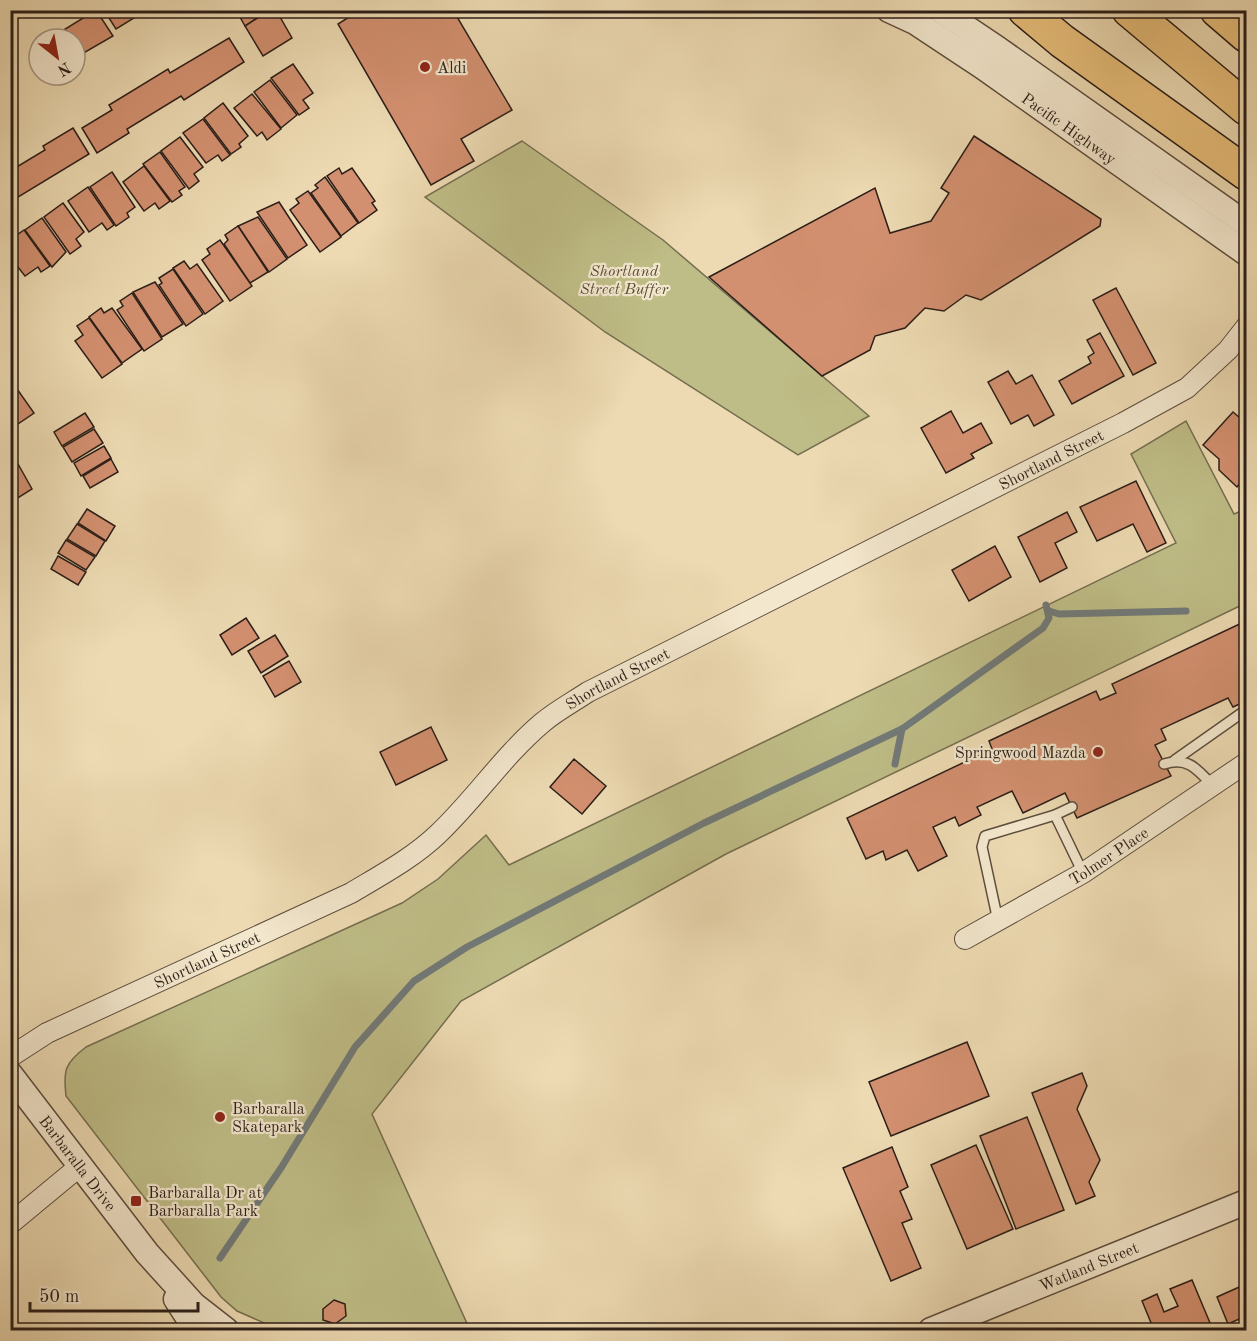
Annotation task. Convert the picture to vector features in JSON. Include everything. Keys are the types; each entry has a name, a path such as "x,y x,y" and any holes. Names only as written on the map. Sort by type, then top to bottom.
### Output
{"highway":[{"path":"1025,10 1080,54 1246,172"},
{"path":"1129,10 1246,108"},
{"path":"1217,10 1246,35"}],"street":[{"name":"Pacific Highway","path":"889,10 915,22 983,67 1246,253"},
{"name":"Pacific Highway","path":"940,10 998,48 1246,224"},
{"name":"Shortland Street","path":"10,1057 47,1033 359,888 392,868 436,836 471,801 507,757 543,722 588,692 1178,393 1187,388 1228,350 1246,327"},
{"name":"Tolmer Place","path":"965,939 1083,873 1246,763"},
{"name":"Barbaralla Drive","path":"10,1074 147,1254 196,1330"},
{"path":"10,1224 80,1166"},
{"name":"Watland Street","path":"931,1330 1246,1202"},
{"name":"Barbaralla Drive","path":"147,1254 194,1305 226,1330"}],"lane":[{"path":"1164,764 1175,760 1246,710"},
{"path":"1175,760 1191,763 1213,786"},
{"path":"998,921 982,847 985,836 1055,815 1072,807"},
{"path":"1055,815 1083,873"}],"green space":[{"name":"Shortland Street Buffer","path":"522,141 663,240 869,416 798,455 605,332 425,197"},
{"path":"1186,421 1234,514 1246,509 1246,561 1241,568 1246,580 1246,603 726,854 461,1001 372,1114 470,1330 280,1330 237,1311 221,1297 66,1096 65,1073 67,1068 86,1047 402,903 438,879 486,835 509,865 1176,543 1131,454"}],"building":[{"path":"96,10 113,36 87,51 87,27 68,27"},
{"path":"104,10 147,10 116,29"},
{"path":"236,10 265,10 266,12 245,26"},
{"path":"270,10 276,10 292,38 263,56 245,26"},
{"name":"Aldi","path":"360,10 453,10 512,110 461,139 474,161 431,185 338,24"},
{"path":"229,38 244,62 184,100 181,96 127,129 129,133 97,153 82,128 112,110 109,105 168,69 170,73"},
{"path":"293,64 313,93 303,100 309,108 299,115 271,78"},
{"path":"270,80 297,115 281,128 254,92"},
{"path":"252,94 281,129 267,140 262,132 257,136 234,108"},
{"path":"223,103 248,136 239,144 241,147 231,154 204,118"},
{"path":"203,119 230,155 222,161 218,155 206,163 183,133"},
{"path":"73,128 89,154 10,202 10,171 45,150 43,146"},
{"path":"974,136 1101,219 1100,226 981,300 966,295 944,311 925,308 905,328 875,336 870,350 822,376 709,277 875,188 890,233 931,221 949,193 941,188"},
{"path":"180,137 203,167 194,174 199,181 189,189 161,151"},
{"path":"160,152 185,187 179,191 182,195 172,202 143,164"},
{"path":"144,166 170,201 159,209 155,203 144,211 123,182"},
{"path":"339,168 342,174 352,168 375,201 372,203 377,210 359,223 327,176"},
{"path":"112,172 135,207 127,213 129,217 116,226 90,187"},
{"path":"325,177 358,223 341,236 311,193 318,188 315,185"},
{"path":"88,187 114,225 107,230 102,223 89,232 68,201"},
{"path":"308,191 341,237 320,252 290,210 299,203 296,199"},
{"path":"279,202 307,245 288,258 257,212"},
{"path":"63,203 84,232 76,239 81,246 70,254 44,217"},
{"path":"258,217 287,259 269,272 238,226"},
{"path":"42,218 66,252 52,267 25,230"},
{"path":"238,226 268,272 250,283 224,244 228,240 225,235"},
{"path":"24,230 50,266 41,272 38,267 25,276 10,257 10,240"},
{"path":"220,240 252,286 230,301 202,260 210,254 207,249"},
{"path":"184,261 190,269 197,264 223,301 205,314 173,268"},
{"path":"173,269 203,314 186,326 159,285 162,283 159,278"},
{"path":"155,282 183,324 162,337 133,292"},
{"path":"1116,288 1156,363 1133,375 1093,300"},
{"path":"132,293 162,339 144,351 117,310 123,306 120,301"},
{"path":"101,308 104,313 112,308 142,349 122,363 89,317"},
{"path":"89,318 122,364 102,378 75,341 83,335 77,326"},
{"path":"1100,333 1124,376 1072,404 1059,381 1091,363 1088,357 1094,353 1087,340"},
{"path":"1008,371 1016,384 1032,375 1054,415 1034,426 1028,415 1011,424 988,382"},
{"path":"10,379 34,413 12,428 10,426"},
{"path":"951,411 963,433 981,423 992,443 971,454 974,458 946,473 921,428"},
{"path":"1233,412 1246,423 1246,476 1237,487 1219,470 1219,459 1203,445"},
{"path":"85,413 94,427 62,446 54,432"},
{"path":"94,429 103,443 72,462 63,447"},
{"path":"104,446 111,458 81,476 74,463"},
{"path":"13,455 32,489 13,501 10,457"},
{"path":"111,459 118,472 90,488 83,476"},
{"path":"1136,481 1166,543 1147,552 1133,524 1097,541 1080,507"},
{"path":"87,509 115,526 106,541 78,523"},
{"path":"1067,512 1077,532 1055,543 1067,568 1040,582 1018,537"},
{"path":"77,524 105,541 96,556 67,539"},
{"path":"66,540 95,557 86,570 58,553"},
{"path":"995,546 1011,577 969,601 952,570"},
{"path":"58,556 86,572 78,585 51,569"},
{"path":"246,618 259,638 232,655 220,635"},
{"path":"1246,621 1246,701 1233,707 1228,698 1161,729 1166,740 1155,745 1171,776 1077,818 1065,793 1023,813 1012,791 977,807 981,815 959,826 955,817 933,827 947,856 918,871 907,850 886,860 883,851 866,859 847,818 992,749 989,741 1096,691 1100,700 1116,693 1112,684"},
{"path":"275,635 288,656 261,673 248,651"},
{"path":"289,661 301,682 275,697 263,676"},
{"path":"431,727 447,760 396,785 380,752"},
{"path":"574,759 606,786 582,814 550,787"},
{"path":"967,1042 989,1096 891,1136 869,1082"},
{"path":"1082,1073 1087,1086 1077,1109 1100,1160 1089,1182 1095,1196 1076,1204 1032,1093"},
{"path":"1027,1117 1064,1210 1016,1229 980,1136"},
{"path":"976,1145 1013,1229 967,1249 931,1165"},
{"path":"892,1147 908,1187 900,1191 912,1219 902,1223 921,1268 891,1281 843,1168"},
{"path":"1192,1280 1213,1330 1154,1330 1142,1301 1157,1294 1164,1312 1178,1306 1170,1289"},
{"path":"1246,1284 1246,1316 1228,1324 1217,1297"},
{"path":"334,1300 345,1304 346,1316 335,1324 323,1320 323,1309"}],"waterway":[{"path":"220,1258 281,1168 355,1047 414,981 467,947 704,823 902,729 1043,628 1049,618 1046,605"},
{"path":"1049,611 1059,614 1186,611"},
{"path":"895,764 902,729"}],"place":[{"name":"Aldi","path":"425,67"},
{"name":"Springwood Mazda","path":"1098,752"},
{"name":"Barbaralla Skatepark","path":"220,1117"},
{"name":"Barbaralla Dr at Barbaralla Park","path":"136,1201"}]}
